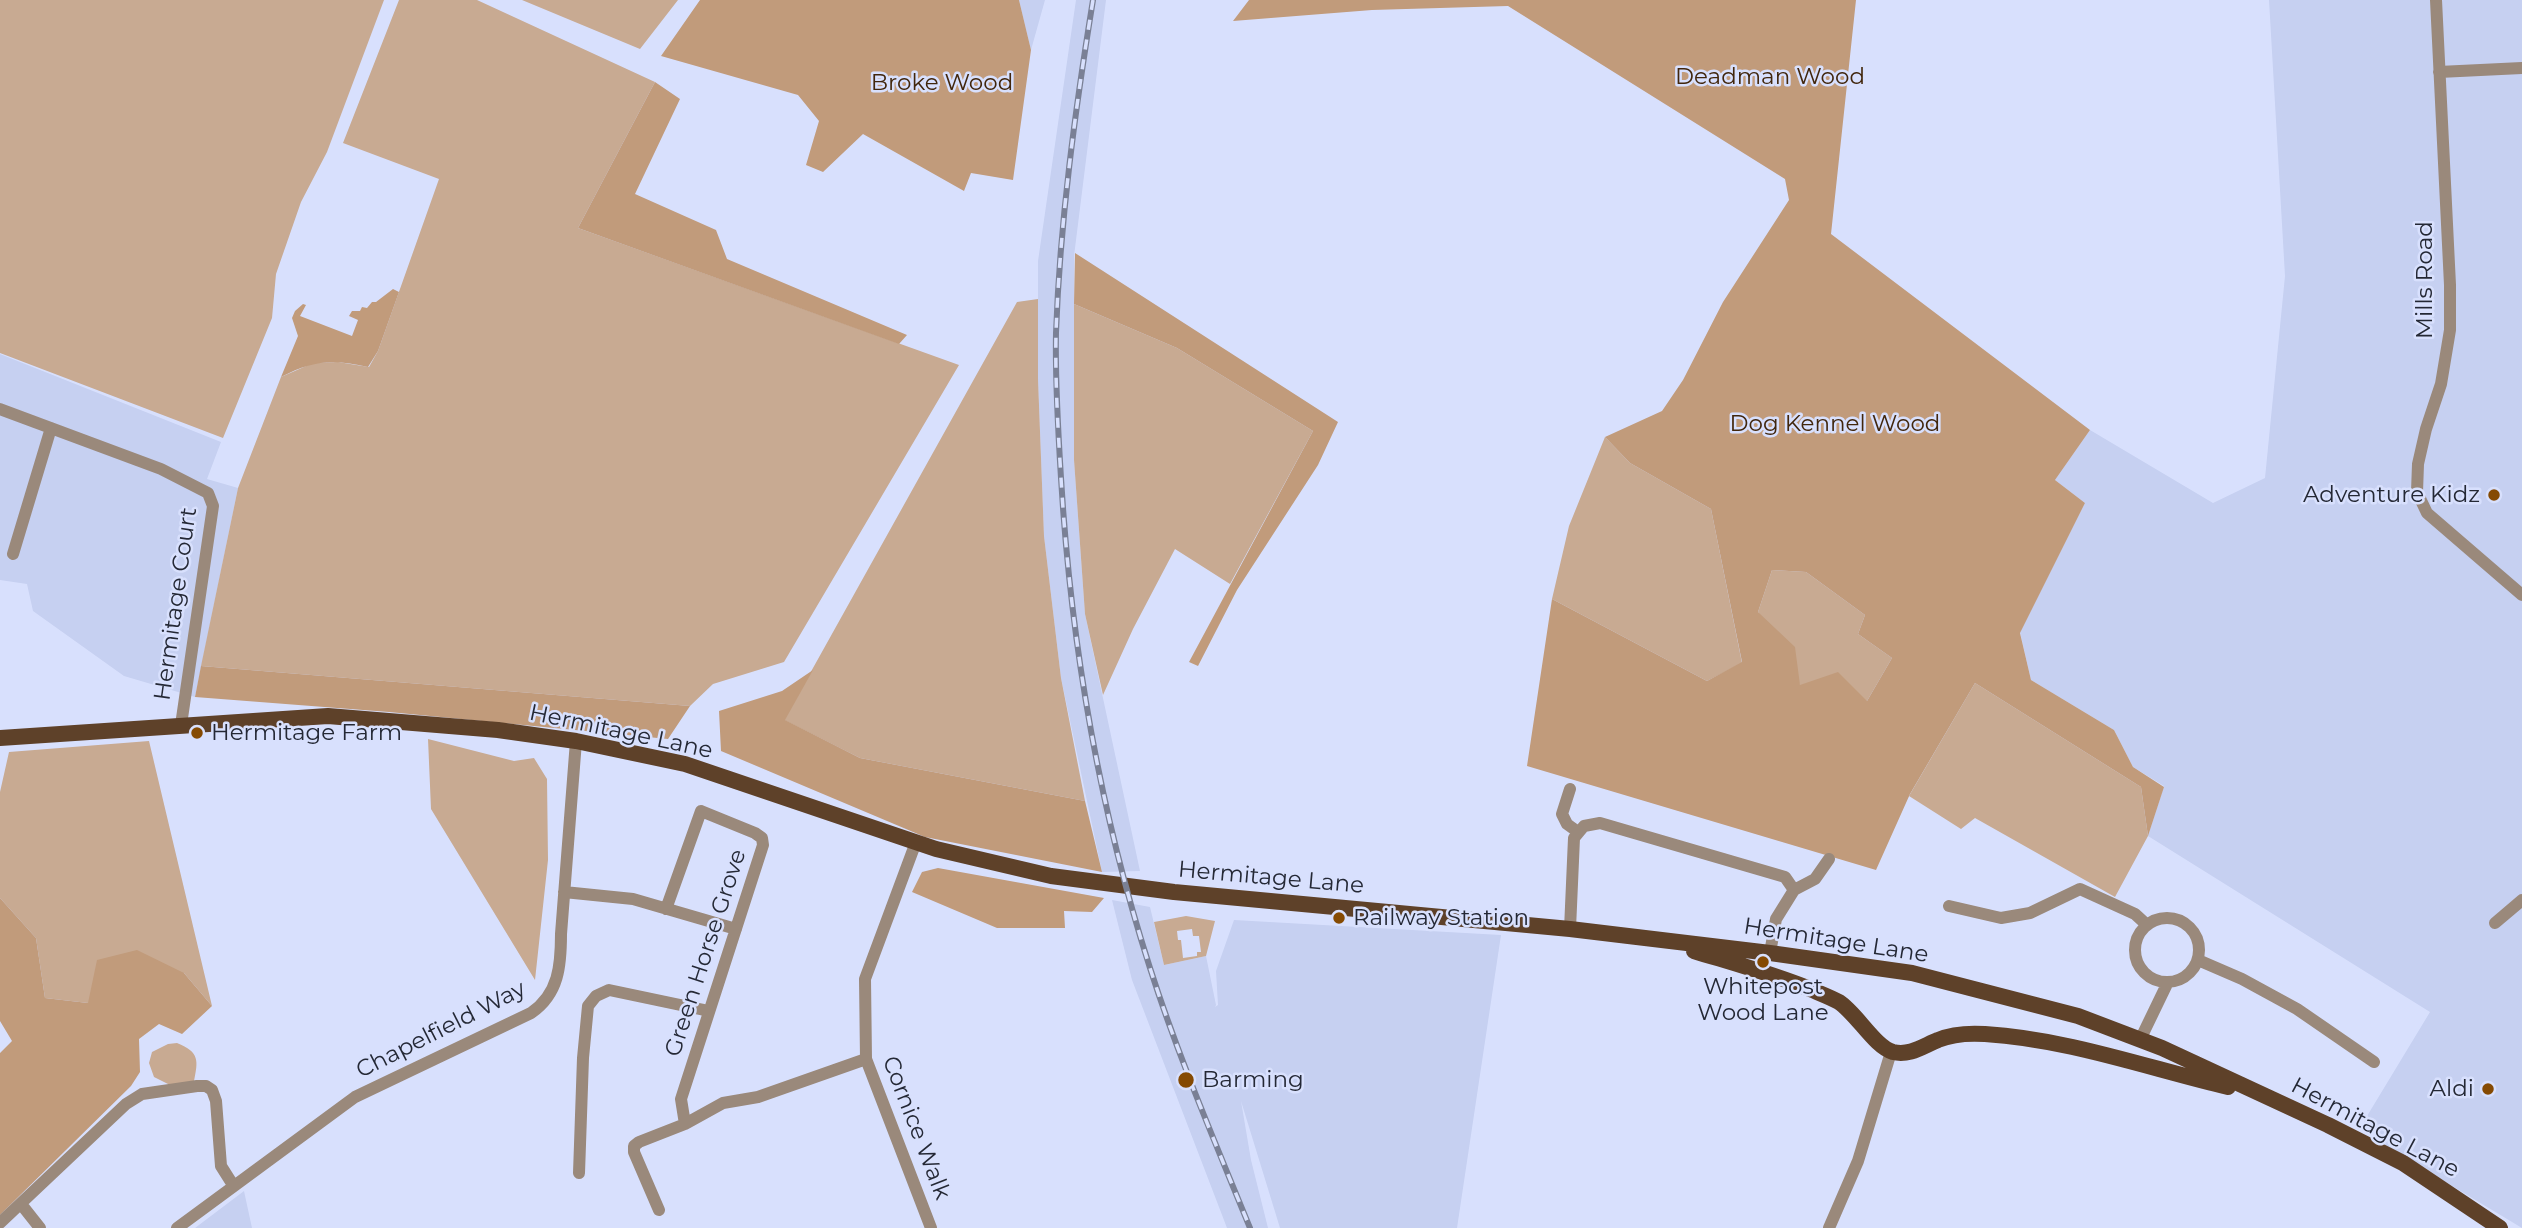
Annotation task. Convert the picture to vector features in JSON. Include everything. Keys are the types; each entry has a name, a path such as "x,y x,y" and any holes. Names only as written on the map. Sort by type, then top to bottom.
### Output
{"main road":[{"name":"Hermitage Lane","path":"0,738 328,716 498,730 576,741 685,764 936,849 1051,876 1174,892 1570,929 1912,973 2078,1016 2140,1040 2403,1163 2500,1228"},
{"path":"1657,939 1795,983 1838,1002 1858,1018 1873,1038 1891,1052 1907,1053 1938,1040 1960,1035 1985,1034 2098,1054 2264,1096"}],"street":[{"name":"Mills Road","path":"2436,0 2450,330 2441,384 2418,464 2417,492 2427,513 2522,595"},
{"path":"2439,72 2522,68"},
{"name":"Hermitage Court","path":"4,410 162,469 208,492 213,500 180,725"},
{"path":"13,554 51,428"},
{"name":"Chapelfield Way","path":"177,1228 355,1097 539,1007 553,989 561,965 576,741"},
{"path":"1570,789 1562,814 1567,824 1578,832"},
{"name":"Green Horse Grove","path":"666,909 701,811 762,838 763,845 681,1099 685,1124"},
{"path":"1570,929 1574,838 1588,824 1600,823 1781,875 1794,890"},
{"name":"Cornice Walk","path":"916,842 865,979 866,1059 931,1228"},
{"path":"1770,953 1776,919 1794,890 1815,879 1829,859"},
{"path":"1815,879 1826,889"},
{"path":"1949,906 2001,918 2030,913 2080,889 2135,914 2147,925"},
{"path":"564,892 633,899 736,929"},
{"path":"2495,923 2522,900"},
{"path":"2166,918 2186,923 2198,940 2198,960 2186,976 2168,982 2149,976 2137,961 2136,941 2147,925 2166,918"},
{"path":"2198,960 2242,979 2297,1009 2374,1062"},
{"path":"2140,1040 2168,982"},
{"path":"579,1173 583,1058 588,1006 596,996 609,990 709,1011"},
{"path":"1829,1228 1858,1161 1891,1052"},
{"path":"659,1210 634,1152 634,1146 723,1104 758,1097 866,1059"},
{"path":"0,1223 126,1104 142,1094 206,1086 215,1095 221,1166 233,1185"},
{"path":"20,1204 40,1228"}],"shaded area":[{"path":"0,0 384,0 327,152 301,202 276,274 272,318 223,438 0,353"},
{"path":"399,0 477,0 655,82 578,228 959,365 784,662 713,684 690,706 201,666 238,488 281,377 313,363 338,362 369,367 378,351 439,179 343,143"},
{"path":"522,0 678,0 640,49"},
{"path":"1019,0 1045,0 1031,50"},
{"path":"1076,0 1106,0 1074,256 1074,460 1085,614 1140,871 1102,872 1061,678 1044,536 1038,379 1038,261"},
{"path":"2269,0 2522,0 2522,1228 2379,1142 2364,1121 2430,1012 2148,836 2164,786 2133,767 2114,730 2031,680 2020,632 2085,503 2055,480 2090,430 2213,503 2265,478 2285,276"},
{"path":"1038,299 1044,536 1061,678 1085,801 860,758 784,720 1017,302"},
{"path":"1074,304 1177,348 1313,431 1230,584 1175,549 1133,629 1103,695 1085,614 1074,460"},
{"path":"0,354 221,442 207,479 238,488 195,697 124,676 33,611 27,584 0,580"},
{"path":"1605,437 1630,463 1711,509 1742,663 1707,681 1552,599 1569,526"},
{"path":"1772,570 1806,572 1865,615 1858,634 1892,658 1867,701 1800,685 1758,612"},
{"path":"1975,683 2141,787 2148,836 2115,897 1975,818 1961,829 1909,796"},
{"path":"428,739 514,761 534,758 547,779 548,860 535,980 431,809"},
{"path":"149,741 212,1006 184,973 88,1003 45,998 36,938 0,898 0,792 9,752"},
{"path":"1112,900 1150,907 1164,965 1206,956 1215,1007 1218,1005 1216,971 1234,920 1501,935 1457,1228 1280,1228 1241,1101 1251,1160 1268,1228 1227,1228 1132,980"},
{"path":"1186,916 1215,921 1206,956 1164,965 1154,922","holes":["1192,929 1193,936 1199,936 1201,952 1197,952 1197,956 1183,958 1177,931"]},
{"path":"177,1043 194,1054 196,1068 194,1081 172,1086 154,1077 149,1063 152,1052 168,1044"},
{"path":"244,1191 252,1228 195,1228"}],"green space":[{"name":"Broke Wood","path":"700,0 1019,0 1031,50 1013,180 971,173 964,191 863,134 823,172 806,165 819,121 798,95 661,56"},
{"name":"Dog Kennel Wood","path":"1249,0 1856,0 1831,234 2090,430 2055,480 2085,503 2020,633 2031,680 2114,730 2133,767 2164,787 2148,836 2141,787 1975,683 1910,794 1876,870 1527,766 1552,599 1707,681 1742,662 1711,509 1630,463 1605,437 1662,411 1683,380 1723,302 1789,200 1785,179 1508,6 1372,10 1233,21","holes":["1772,570 1806,572 1865,615 1858,634 1892,658 1867,701 1838,672 1800,685 1795,647 1758,612"]},
{"path":"655,82 680,99 635,194 716,230 727,259 907,335 899,344 578,228"},
{"path":"1075,253 1338,422 1318,465 1237,590 1198,666 1189,662 1313,431 1177,348 1074,304"},
{"path":"393,289 399,292 378,351 368,367 334,362 314,364 281,377 298,336 292,318 303,304 306,305 300,316 352,336 358,320 349,316 352,311 367,308"},
{"path":"201,666 690,706 668,739 389,712 195,697"},
{"path":"813,670 785,720 860,758 1085,801 1102,872 925,837 721,751 719,711 782,691"},
{"path":"938,868 1104,898 1092,912 1064,911 1065,928 997,928 912,892 922,872"},
{"path":"0,898 36,938 45,998 88,1003 97,960 137,950 184,973 212,1006 182,1034 159,1024 139,1039 140,1072 131,1086 0,1215 0,1053 12,1041 0,1021"}],"railway":[{"path":"1093,0 1069,166 1056,333 1060,460 1072,603 1090,726 1132,908 1173,1034 1250,1228"}],"place":[{"name":"Adventure Kidz","path":"2494,495"},
{"name":"Hermitage Farm","path":"197,733"},
{"name":"Railway Station","path":"1339,918"},
{"name":"Whitepost Wood Lane","path":"1763,962"},
{"name":"Barming","path":"1186,1080"},
{"name":"Aldi","path":"2488,1089"}],"park label":[{"name":"Deadman Wood","path":"1770,77"}]}
